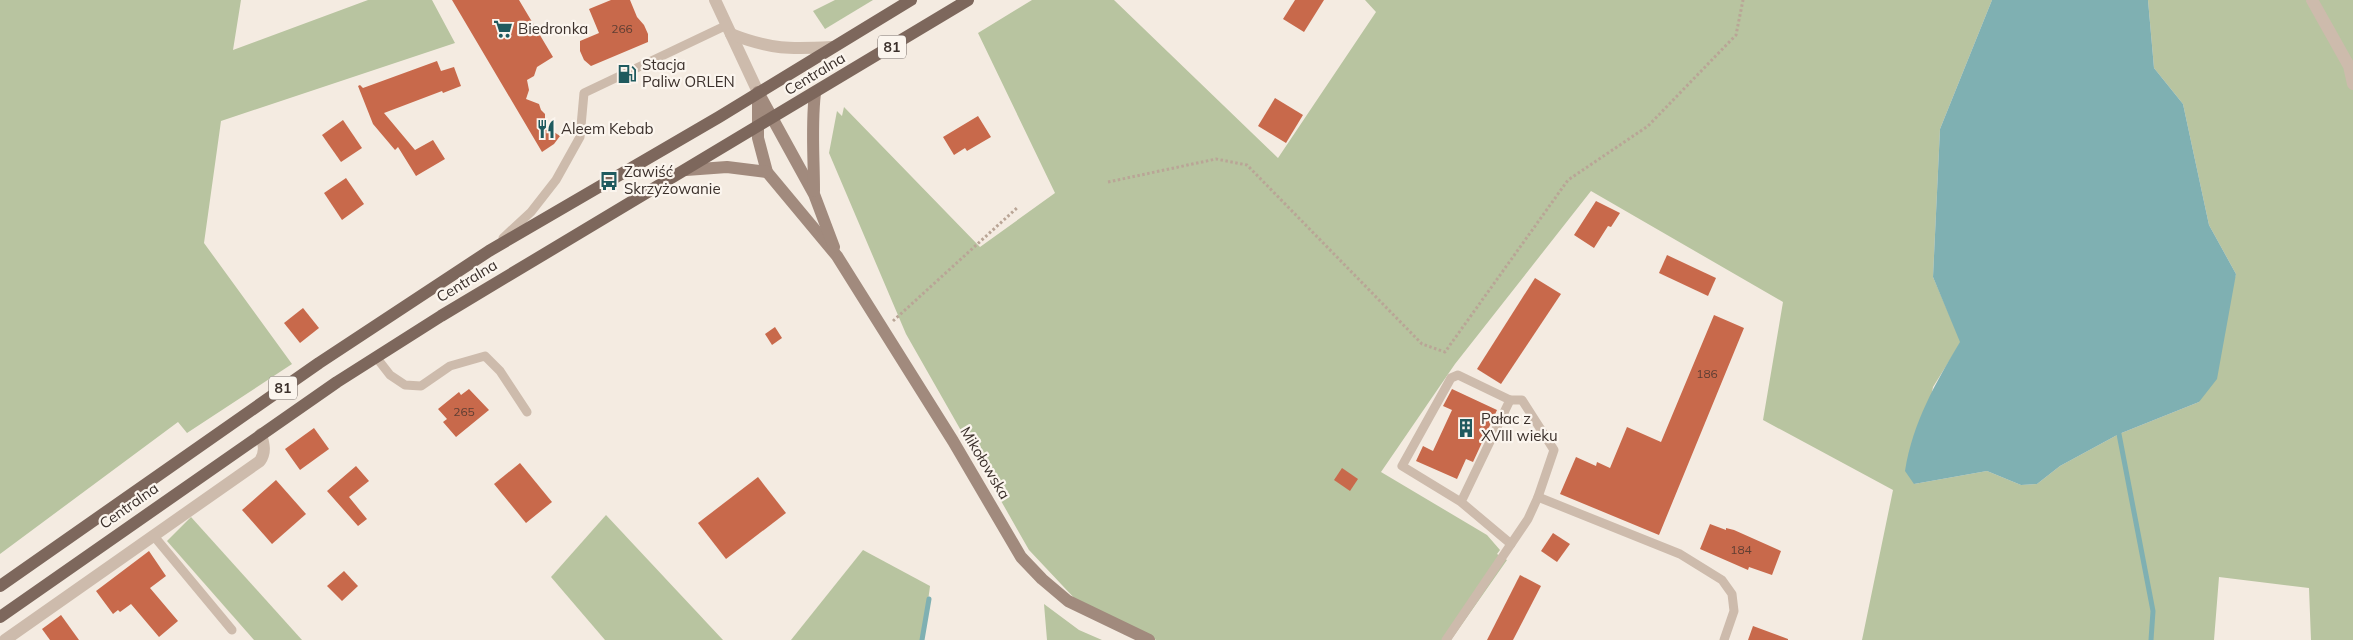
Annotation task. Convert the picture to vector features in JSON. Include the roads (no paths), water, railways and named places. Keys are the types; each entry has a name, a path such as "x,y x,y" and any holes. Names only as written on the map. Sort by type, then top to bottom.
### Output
{"main road":[{"name":"Centralna","path":"0,586 319,363 489,251 710,122 911,0"},
{"name":"Centralna","path":"0,617 261,434 376,357 507,276 968,0"},
{"name":"Mikołowska","path":"758,92 814,194 838,256"},
{"name":"Mikołowska","path":"758,92 758,127 761,153 767,172 838,256 953,441 1021,557 1042,579 1068,601 1148,640"},
{"path":"814,194 815,146 812,123 815,93"},
{"path":"686,170 727,168 767,172"}],"street":[{"path":"716,0 758,92"},
{"path":"2312,0 2349,66 2353,84"},
{"path":"729,29 765,46 780,49 833,47"},
{"path":"5,640 260,461 264,454 265,446 261,434"}],"lane":[{"path":"489,251 531,212 556,180 580,137 584,93 729,29"},
{"path":"376,357 390,375 405,385 421,386 450,366 484,356 500,371 527,412"},
{"path":"1446,640 1528,519 1538,497 1554,450 1522,400 1510,400 1458,375 1451,378 1402,466 1461,502 1511,544"},
{"path":"1461,502 1510,400"},
{"path":"1538,497 1680,554 1722,580 1732,594 1734,611 1724,640"},
{"path":"153,535 232,630"}],"water":[{"path":"1992,0 2148,0 2154,68 2183,104 2209,225 2236,274 2217,379 2199,402 2119,434 2060,466 2037,484 2021,485 1987,471 1914,484 1905,471 1913,436 1934,388 1960,342 1933,277 1940,129"}],"waterway":[{"path":"2119,434 2153,611 2151,640"},
{"path":"922,640 929,599"}],"place":[{"name":"Biedronka","path":"503,29"},
{"name":"Stacja Paliw ORLEN","path":"627,74"},
{"name":"Aleem Kebab","path":"546,129"},
{"name":"Zawiść Skrzyżowanie","path":"609,181"},
{"name":"Pałac z XVIII wieku","path":"1466,428"}]}
